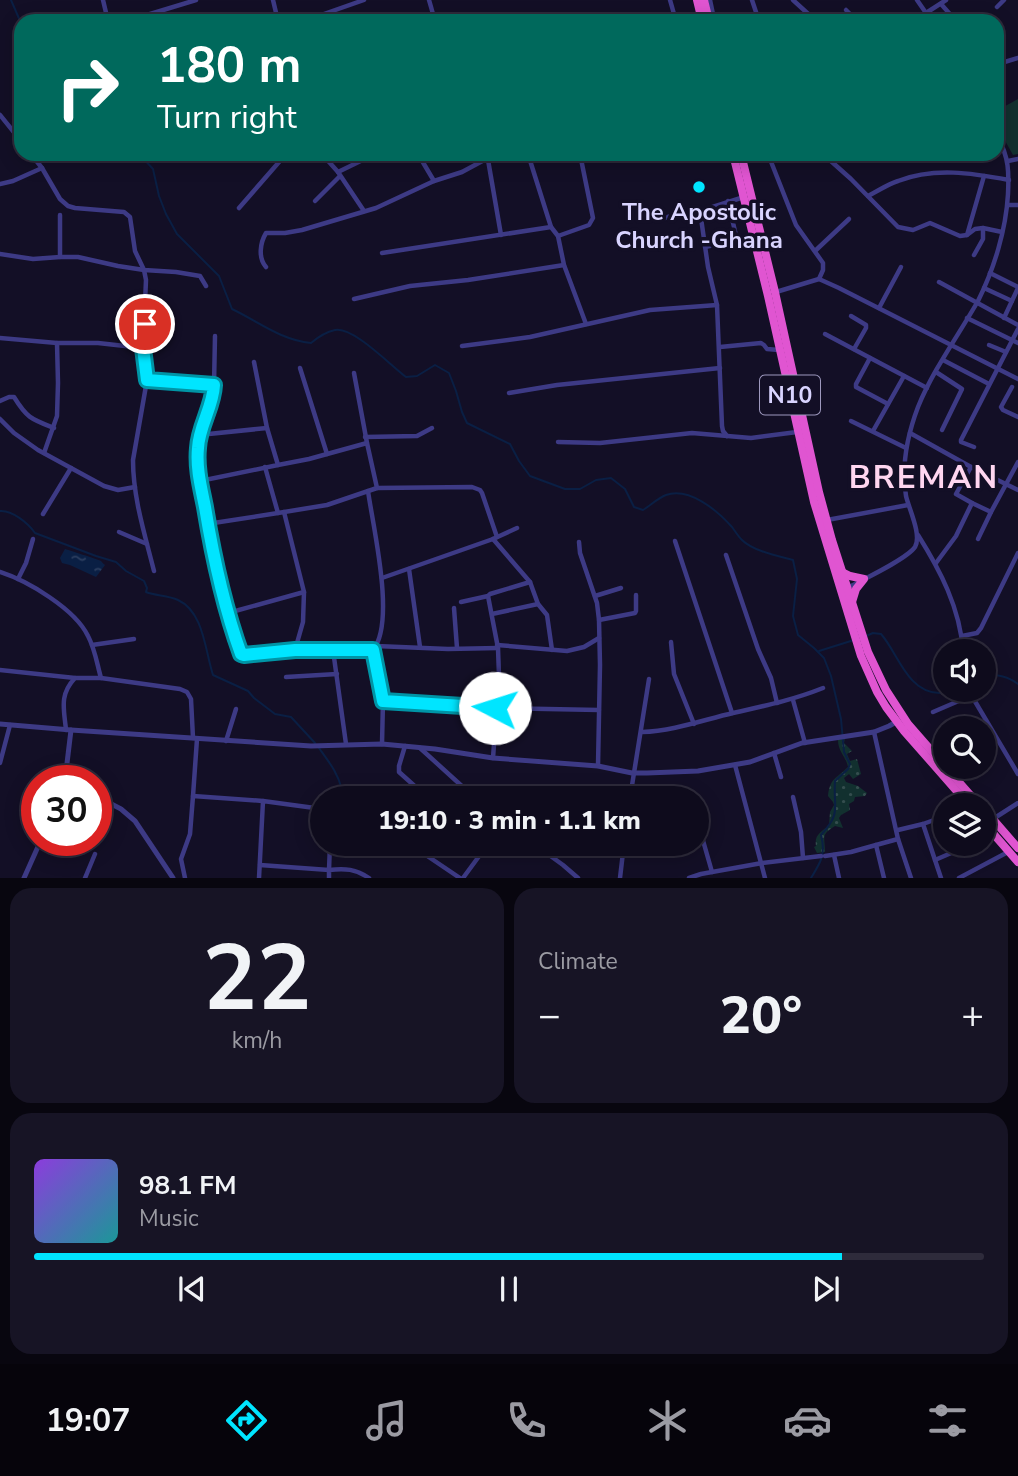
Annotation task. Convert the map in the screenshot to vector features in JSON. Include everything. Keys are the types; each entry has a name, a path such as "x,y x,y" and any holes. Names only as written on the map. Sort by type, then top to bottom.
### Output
{"highway":[{"name":"N10","path":"735,161 814,502 857,633 900,719 959,793"},
{"name":"N10","path":"743,161 826,520 842,572 844,590 852,603 857,633"},
{"path":"842,572 864,579 856,589 852,603"},
{"name":"N10","path":"923,747 967,793"},
{"path":"996,828 1018,848"},
{"path":"996,841 1018,862"}],"street":[{"path":"150,14 196,0"},
{"path":"324,14 364,0"},
{"path":"793,0 809,14"},
{"path":"917,0 926,13 943,2"},
{"path":"998,7 1004,0"},
{"path":"846,10 850,14"},
{"path":"0,115 14,132"},
{"path":"962,639 944,579 917,534 908,505 904,482 906,448 927,388 976,303 990,273 1008,205 1008,161 1004,152"},
{"path":"1008,161 1018,159"},
{"path":"36,161 60,199 68,206 124,212 131,220 135,251 146,276 143,348 147,380 133,460 135,487 154,571"},
{"path":"239,208 280,161"},
{"path":"328,161 364,211"},
{"path":"315,201 339,174 362,161"},
{"path":"422,161 434,181"},
{"path":"266,267 262,262 261,243 266,233 302,230 386,204 434,181 462,172 480,161"},
{"path":"489,161 501,235"},
{"path":"530,161 586,324"},
{"path":"558,236 589,225 593,218 581,161"},
{"path":"771,161 796,225 823,263 819,279"},
{"path":"830,161 902,229 913,230 930,223 960,236 983,228 1002,232"},
{"path":"0,184 42,168"},
{"path":"868,196 898,181 937,172 1009,180"},
{"path":"967,235 984,176"},
{"path":"661,219 700,211 744,197"},
{"path":"705,247 737,240 728,201"},
{"path":"1008,205 1018,205"},
{"path":"700,211 717,305 722,426 727,436"},
{"path":"60,215 60,257"},
{"path":"816,251 849,219"},
{"path":"382,253 551,227"},
{"path":"974,254 983,239 983,228"},
{"path":"0,254 33,259 78,257 144,270 197,275 206,286"},
{"path":"354,299 410,286 564,265"},
{"path":"879,308 901,267"},
{"path":"990,273 1018,288 1004,318"},
{"path":"775,292 819,279 1018,379"},
{"path":"939,282 1018,327 1015,342 997,368 961,440 974,447"},
{"path":"984,288 1012,301"},
{"path":"462,346 530,337 650,310 717,305"},
{"path":"851,316 866,325 854,349"},
{"path":"967,318 1015,342"},
{"path":"825,334 927,388"},
{"path":"215,336 213,396 199,435 197,463 207,524 228,613 242,655 295,650 420,647 498,647 567,651 584,647 600,638"},
{"path":"0,338 143,348"},
{"path":"44,453 57,416 57,343"},
{"path":"720,347 761,343 766,349 780,350"},
{"path":"989,345 1006,352"},
{"path":"870,358 856,387 888,404"},
{"path":"943,360 989,384"},
{"path":"254,362 267,428 278,465"},
{"path":"300,368 327,454"},
{"path":"509,393 557,385 720,368"},
{"path":"936,372 962,389 942,430"},
{"path":"354,373 377,488"},
{"path":"873,431 904,376"},
{"path":"147,380 214,385"},
{"path":"1012,387 1002,407 1018,417"},
{"path":"0,401 12,396 31,419 54,428"},
{"path":"0,419 14,433 71,468 113,489 135,487"},
{"path":"851,421 906,448"},
{"path":"199,435 267,428"},
{"path":"200,481 327,454 366,440 416,436 432,428"},
{"path":"558,442 600,443 692,433 751,438 798,432"},
{"path":"910,433 1018,490"},
{"path":"978,539 1018,462"},
{"path":"265,467 304,592 303,622 295,650"},
{"path":"971,467 956,494 991,512"},
{"path":"43,514 71,468"},
{"path":"207,524 327,505 377,488 477,488 482,493 495,538 530,582 538,604 547,615 552,650"},
{"path":"368,491 382,578 383,616 375,648 383,701 382,744"},
{"path":"936,563 956,536 972,503"},
{"path":"826,520 908,505"},
{"path":"382,578 517,528"},
{"path":"119,532 148,544"},
{"path":"844,590 909,553 917,543 917,534"},
{"path":"18,579 33,539"},
{"path":"675,541 732,713"},
{"path":"579,542 580,553 597,603 599,620 597,766"},
{"path":"962,636 977,633 981,628 1018,553"},
{"path":"726,555 758,649 771,678 777,703"},
{"path":"409,569 420,647"},
{"path":"0,572 47,596 72,615 87,633 101,678"},
{"path":"461,602 530,582"},
{"path":"595,596 621,588"},
{"path":"228,613 304,592"},
{"path":"599,620 635,613 636,595"},
{"path":"488,596 498,647 499,676 493,758"},
{"path":"492,614 538,604"},
{"path":"454,608 457,648"},
{"path":"92,645 134,639"},
{"path":"671,642 674,674 694,724"},
{"path":"333,650 346,744"},
{"path":"0,670 101,678 187,692 191,699 195,739 190,834 181,859 185,877"},
{"path":"286,677 337,674"},
{"path":"66,765 69,730 64,696 66,688 75,678"},
{"path":"632,786 649,679"},
{"path":"642,732 656,732 694,724 793,700 823,688"},
{"path":"933,712 972,698 1018,774"},
{"path":"793,700 805,743"},
{"path":"383,701 495,708 599,709"},
{"path":"226,740 236,709"},
{"path":"0,724 311,746 382,744 493,758 597,766 635,773 698,771 735,765 805,743 874,732 900,719"},
{"path":"0,763 10,725"},
{"path":"874,732 898,839 911,877"},
{"path":"405,746 399,772 415,786"},
{"path":"419,748 462,786"},
{"path":"774,753 781,777"},
{"path":"735,765 765,877"},
{"path":"193,796 310,807"},
{"path":"793,797 801,832 803,858"},
{"path":"259,877 263,801"},
{"path":"996,816 1018,803"},
{"path":"112,804 135,821 171,875 162,877"},
{"path":"898,830 933,820"},
{"path":"923,824 941,877"},
{"path":"690,877 762,863 834,855 898,839"},
{"path":"876,845 884,877"},
{"path":"960,877 1009,852"},
{"path":"834,855 839,877"},
{"path":"24,877 34,856"},
{"path":"85,877 94,856"},
{"path":"328,877 330,856"},
{"path":"429,856 462,877 478,856"},
{"path":"551,856 578,877"},
{"path":"620,877 623,856"},
{"path":"707,856 712,872"},
{"path":"935,860 944,856"},
{"path":"260,865 354,869 369,877"}],"green space":[{"path":"1018,99 1018,154 1013,155 1004,139 1004,107"},
{"path":"845,738 844,743 852,751 847,754 850,761 857,759 861,774 853,779 849,774 844,778 846,782 867,793 865,796 855,797 849,804 850,810 839,818 843,828 835,826 827,832 824,837 825,852 817,853 814,847 816,839 829,825 830,812 834,805 828,796 830,786 848,767 838,744 838,740"}],"water":[{"path":"65,549 101,561 105,565 96,577 62,563 60,558"}],"waterway":[{"path":"11,0 17,14"},
{"path":"146,161 153,169 159,196 177,234 219,276 232,309 280,334 300,341 311,343 328,332 343,330 372,348 406,377 417,376 435,365 449,373 467,423 510,444 530,476 565,489 580,489 596,480 611,478 625,489 634,507 643,510 666,495 684,494 719,514 747,544 766,553 793,560 797,579 793,616 798,635 824,658 841,719 844,752 850,764 835,781 834,815 821,835 822,858 811,878"},
{"path":"0,511 19,518 35,533 116,562 144,581 146,592 174,598 187,606 202,633 213,675 248,691 275,714 291,717 315,743"},
{"path":"866,636 881,634 911,679 933,692"},
{"path":"819,651 854,640"},
{"path":"996,675 1018,684"},
{"path":"319,748 336,773 341,786"}],"place":[{"name":"The Apostolic Church -Ghana","path":"699,187"}],"district":[{"name":"BREMAN","path":"924,477"}],"route":[{"path":"145,324 143,348 147,380 214,385 213,396 199,435 198,471 215,562 241,654 295,650 373,650 383,701 495,708"}]}
